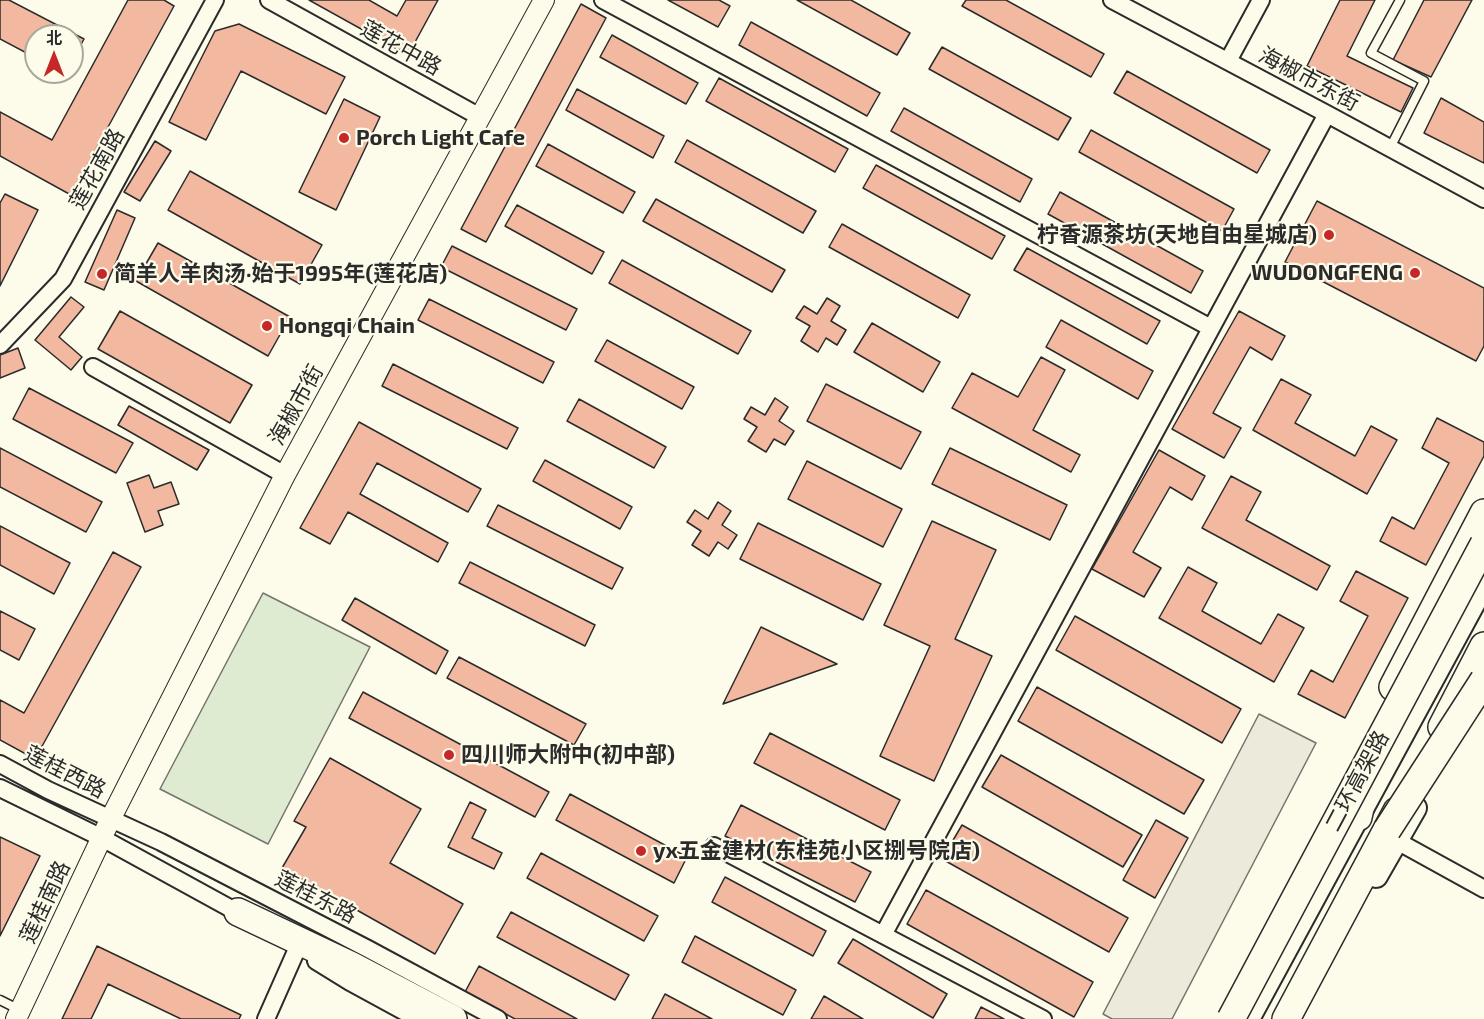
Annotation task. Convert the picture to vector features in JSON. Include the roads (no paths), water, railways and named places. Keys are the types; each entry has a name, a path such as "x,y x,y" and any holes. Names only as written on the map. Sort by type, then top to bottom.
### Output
{"highway":[{"path":"1358,817 1384,703 1484,513"},
{"name":"二环高架路","path":"1230,1019 1484,543"},
{"path":"1392,835 1484,646"},
{"path":"1286,1019 1484,678"},
{"path":"238,912 352,966 453,1019"}],"main road":[{"path":"1248,1019 1484,584"},
{"path":"1292,1019 1392,835"}],"street":[{"name":"莲花南路","path":"0,345 63,279 215,0"},
{"name":"莲花中路","path":"269,0 480,117"},
{"name":"海椒市街","path":"102,838 285,475 543,0"},
{"path":"603,0 1211,328"},
{"name":"海椒市东街","path":"1112,0 1484,199"},
{"path":"1228,61 1261,0"},
{"path":"883,935 1327,114"},
{"path":"93,367 285,475"},
{"name":"莲桂西路","path":"0,764 110,820"},
{"name":"莲桂西路","path":"0,788 102,838"},
{"name":"莲桂东路","path":"110,820 172,848 498,1019"},
{"path":"1392,835 1484,889"},
{"path":"102,838 238,912 350,982 418,1019"},
{"name":"莲桂南路","path":"18,1015 102,838"},
{"path":"714,846 1043,1019"},
{"path":"266,1019 297,949"}],"lane":[{"path":"1390,148 1424,81 1371,53 1400,0"},
{"path":"0,1000 18,1015"}],"place":[{"name":"Porch Light Cafe","path":"344,138"},
{"name":"柠香源茶坊(天地自由星城店)","path":"1329,235"},
{"name":"WUDONGFENG","path":"1415,273"},
{"name":"简羊人羊肉汤·始于1995年(莲花店)","path":"102,274"},
{"name":"Hongqi Chain","path":"267,326"},
{"name":"四川师大附中(初中部)","path":"449,755"},
{"name":"yx五金建材(东桂苑小区捌号院店)","path":"641,851"}]}
